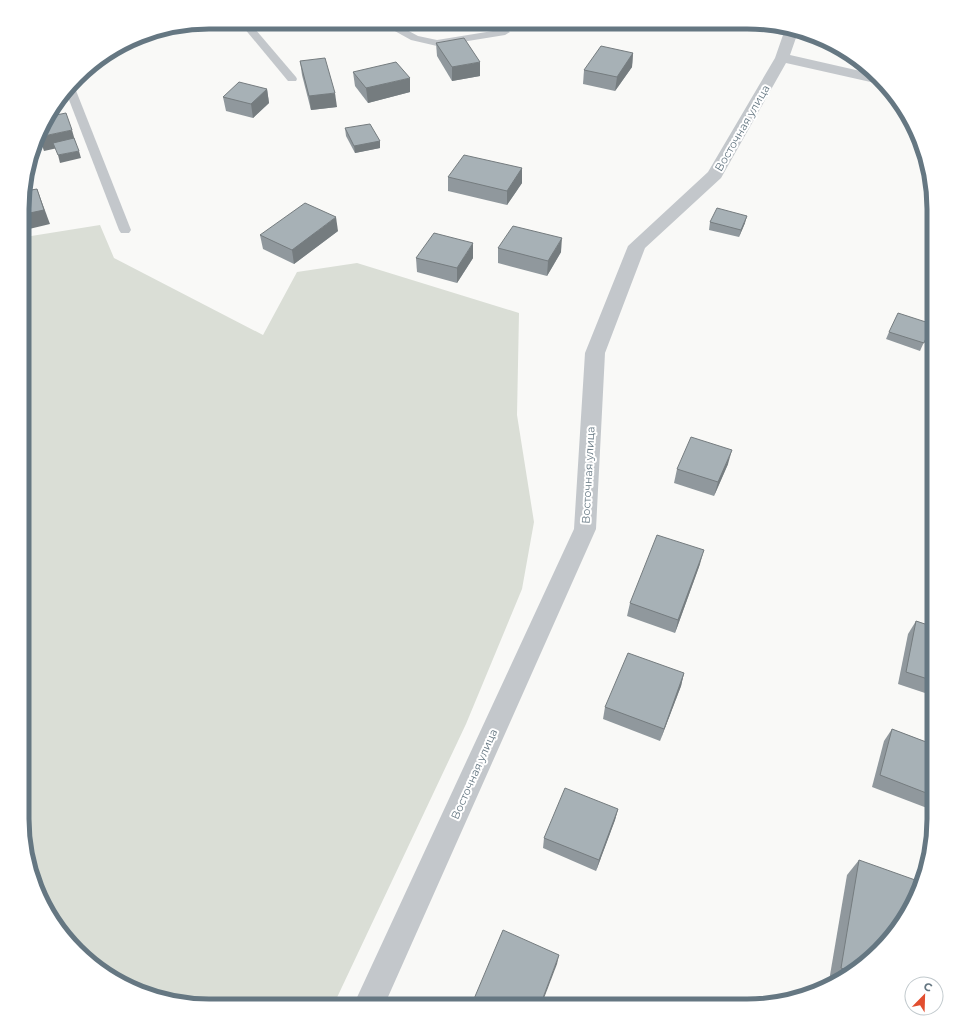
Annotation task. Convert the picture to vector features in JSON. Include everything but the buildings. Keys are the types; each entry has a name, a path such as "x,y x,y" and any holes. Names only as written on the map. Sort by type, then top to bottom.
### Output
{"street":[{"name":"Восточная улица","path":"371,999 585,529 594,353 637,246 715,175 782,58 790,34"},
{"path":"782,58 870,78"}],"lane":[{"path":"250,29 292,79"},
{"path":"400,29 415,38 437,43 505,32"},
{"path":"72,93 125,230"}],"shaded area":[{"path":"100,225 114,258 263,335 297,272 357,263 519,313 517,415 534,522 522,589 466,724 336,999 197,999 174,996 140,985 119,975 99,962 74,938 59,919 43,888 32,854 29,831 29,236"}]}
